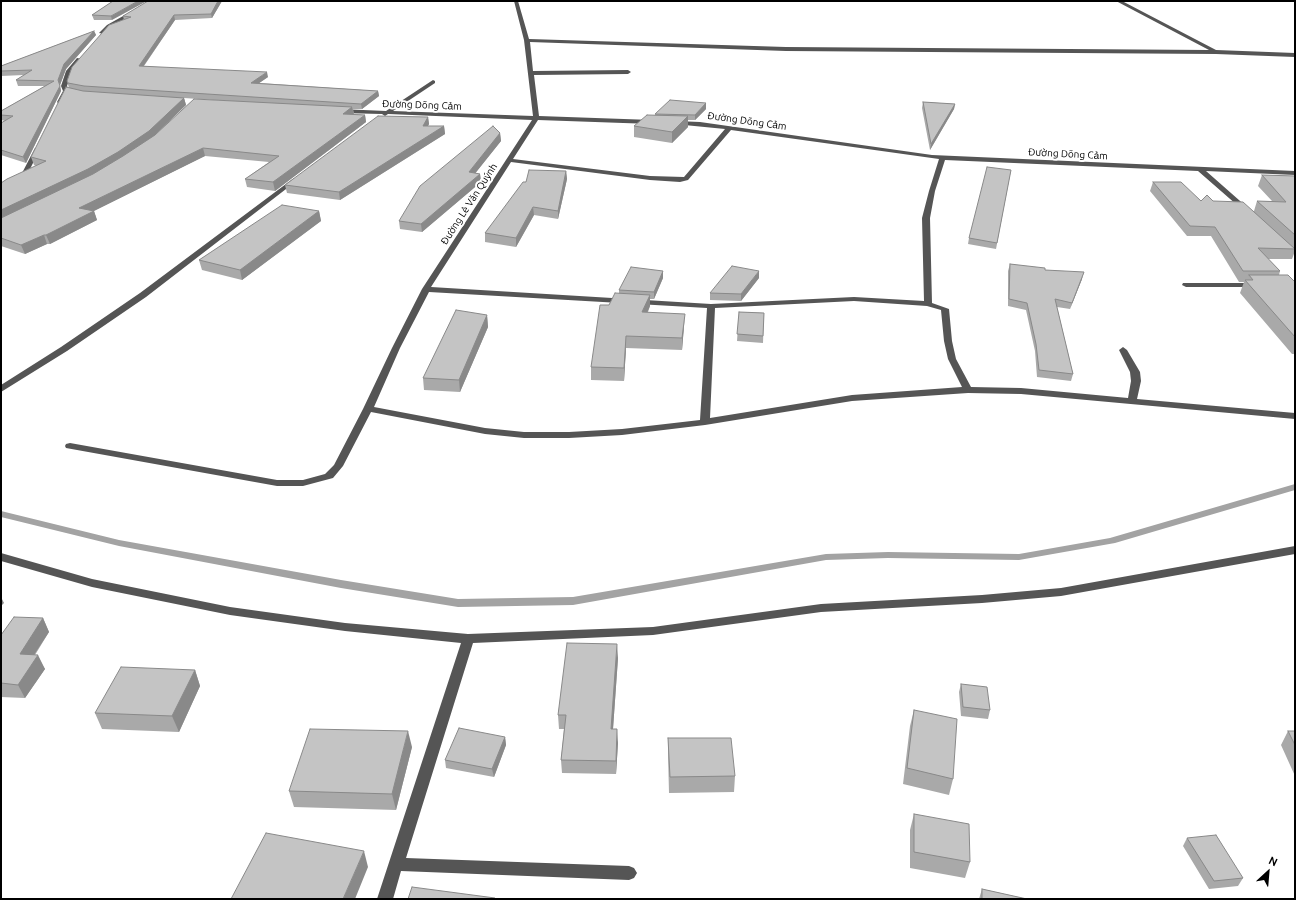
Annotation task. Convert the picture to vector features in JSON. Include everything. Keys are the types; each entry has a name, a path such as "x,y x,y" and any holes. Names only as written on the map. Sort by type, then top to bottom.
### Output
{"street":[{"path":"99,37 109,26 153,1"},
{"path":"516,1 527,40 536,118"},
{"path":"1118,1 1216,52"},
{"path":"527,40 786,49 1216,52 1295,55"},
{"path":"56,111 69,91 64,86 69,71 84,54"},
{"path":"531,73 628,72"},
{"path":"382,116 433,82"},
{"name":"Đường Dõng Cảm","path":"329,111 382,116 536,118 661,123"},
{"name":"Đường Lê Văn Quýnh","path":"70,446 277,483 303,483 329,476 338,466 368,409 396,348 426,289 536,118"},
{"name":"Đường Dõng Cảm","path":"669,123 700,124 943,157 1201,170 1295,173"},
{"path":"508,160 650,178 680,180 686,179 730,128"},
{"path":"1,186 23,178 40,145"},
{"path":"928,304 926,218 932,191 943,157"},
{"path":"1201,170 1248,213"},
{"path":"1,389 64,349 143,295 302,175"},
{"path":"1186,285 1264,285"},
{"path":"426,289 711,306 854,299 928,304 945,309 948,341 952,359 968,390"},
{"path":"705,422 711,306"},
{"path":"1123,350 1135,372 1136,381 1132,401"},
{"path":"368,409 485,431 524,435 569,436 622,432 705,422 852,398 968,390 1021,391 1295,416"},
{"path":"1,557 92,583 230,611 345,627 468,639 653,630 821,608 982,599 1061,592 1295,550"},
{"path":"385,899 468,639"},
{"path":"397,864 629,873"}],"building":[{"path":"113,1 138,1 111,16 92,15"},
{"path":"148,1 218,1 211,14 174,15 139,66 267,72 251,83 378,91 361,104 84,86 68,83 67,81 72,67 109,25 131,17 123,16"},
{"path":"94,31 64,64 58,80 60,86 23,157 1,150 1,123 13,116 1,115 1,111 54,81 16,80 32,70 1,71 1,66"},
{"path":"66,87 83,91 184,98 149,131 118,152 88,169 1,210 1,183 46,161 31,157"},
{"path":"194,99 352,107 343,114 365,115 273,182 245,179 279,156 203,148 79,208 94,211 46,235 21,245 1,238 1,218 93,174 123,156 155,135"},
{"path":"670,100 706,103 695,115 655,114"},
{"path":"923,102 955,104 931,144"},
{"path":"647,115 688,116 672,132 634,126"},
{"path":"378,116 428,117 423,126 444,126 339,192 285,185"},
{"path":"493,126 500,133 469,172 480,174 421,224 399,221 420,186"},
{"path":"987,167 1011,170 997,243 969,238"},
{"path":"529,170 566,171 558,211 533,207 516,238 485,233 523,182 526,182"},
{"path":"1262,175 1295,176 1295,235 1257,201 1286,202"},
{"path":"1153,182 1181,182 1201,201 1207,195 1213,201 1243,202 1295,249 1258,248 1280,271 1243,271 1215,227 1190,226"},
{"path":"282,205 319,211 240,270 199,260"},
{"path":"1010,264 1045,268 1045,270 1084,272 1072,303 1055,299 1073,374 1039,370 1036,344 1027,303 1009,299"},
{"path":"732,266 759,271 741,294 710,293"},
{"path":"631,267 663,271 654,292 619,290"},
{"path":"1249,275 1288,275 1295,282 1295,337 1245,280 1253,280"},
{"path":"615,293 650,295 642,312 685,314 682,338 626,336 624,368 591,367 600,305 609,305"},
{"path":"456,310 487,315 459,380 423,378"},
{"path":"739,312 764,313 763,336 737,334"},
{"path":"14,617 43,618 20,654 38,655 18,685 1,683 1,635"},
{"path":"567,643 617,644 611,729 617,729 616,761 561,760 566,715 558,715"},
{"path":"121,667 195,670 172,716 95,713"},
{"path":"961,684 987,687 990,710 963,707"},
{"path":"914,710 957,719 953,779 907,768"},
{"path":"459,728 505,737 492,769 445,760"},
{"path":"310,729 408,731 392,794 289,791"},
{"path":"1288,731 1295,731 1295,745"},
{"path":"668,738 731,738 735,776 670,777"},
{"path":"914,814 969,824 970,862 914,852"},
{"path":"266,833 364,851 343,899 231,899"},
{"path":"1216,835 1243,878 1214,881 1187,838"},
{"path":"412,887 495,898 495,899 408,899"},
{"path":"982,889 1027,899 982,899"}],"waterway":[{"path":"1,514 119,543 341,584 458,603 573,601 826,557 888,555 1019,557 1111,541 1295,487"}]}
